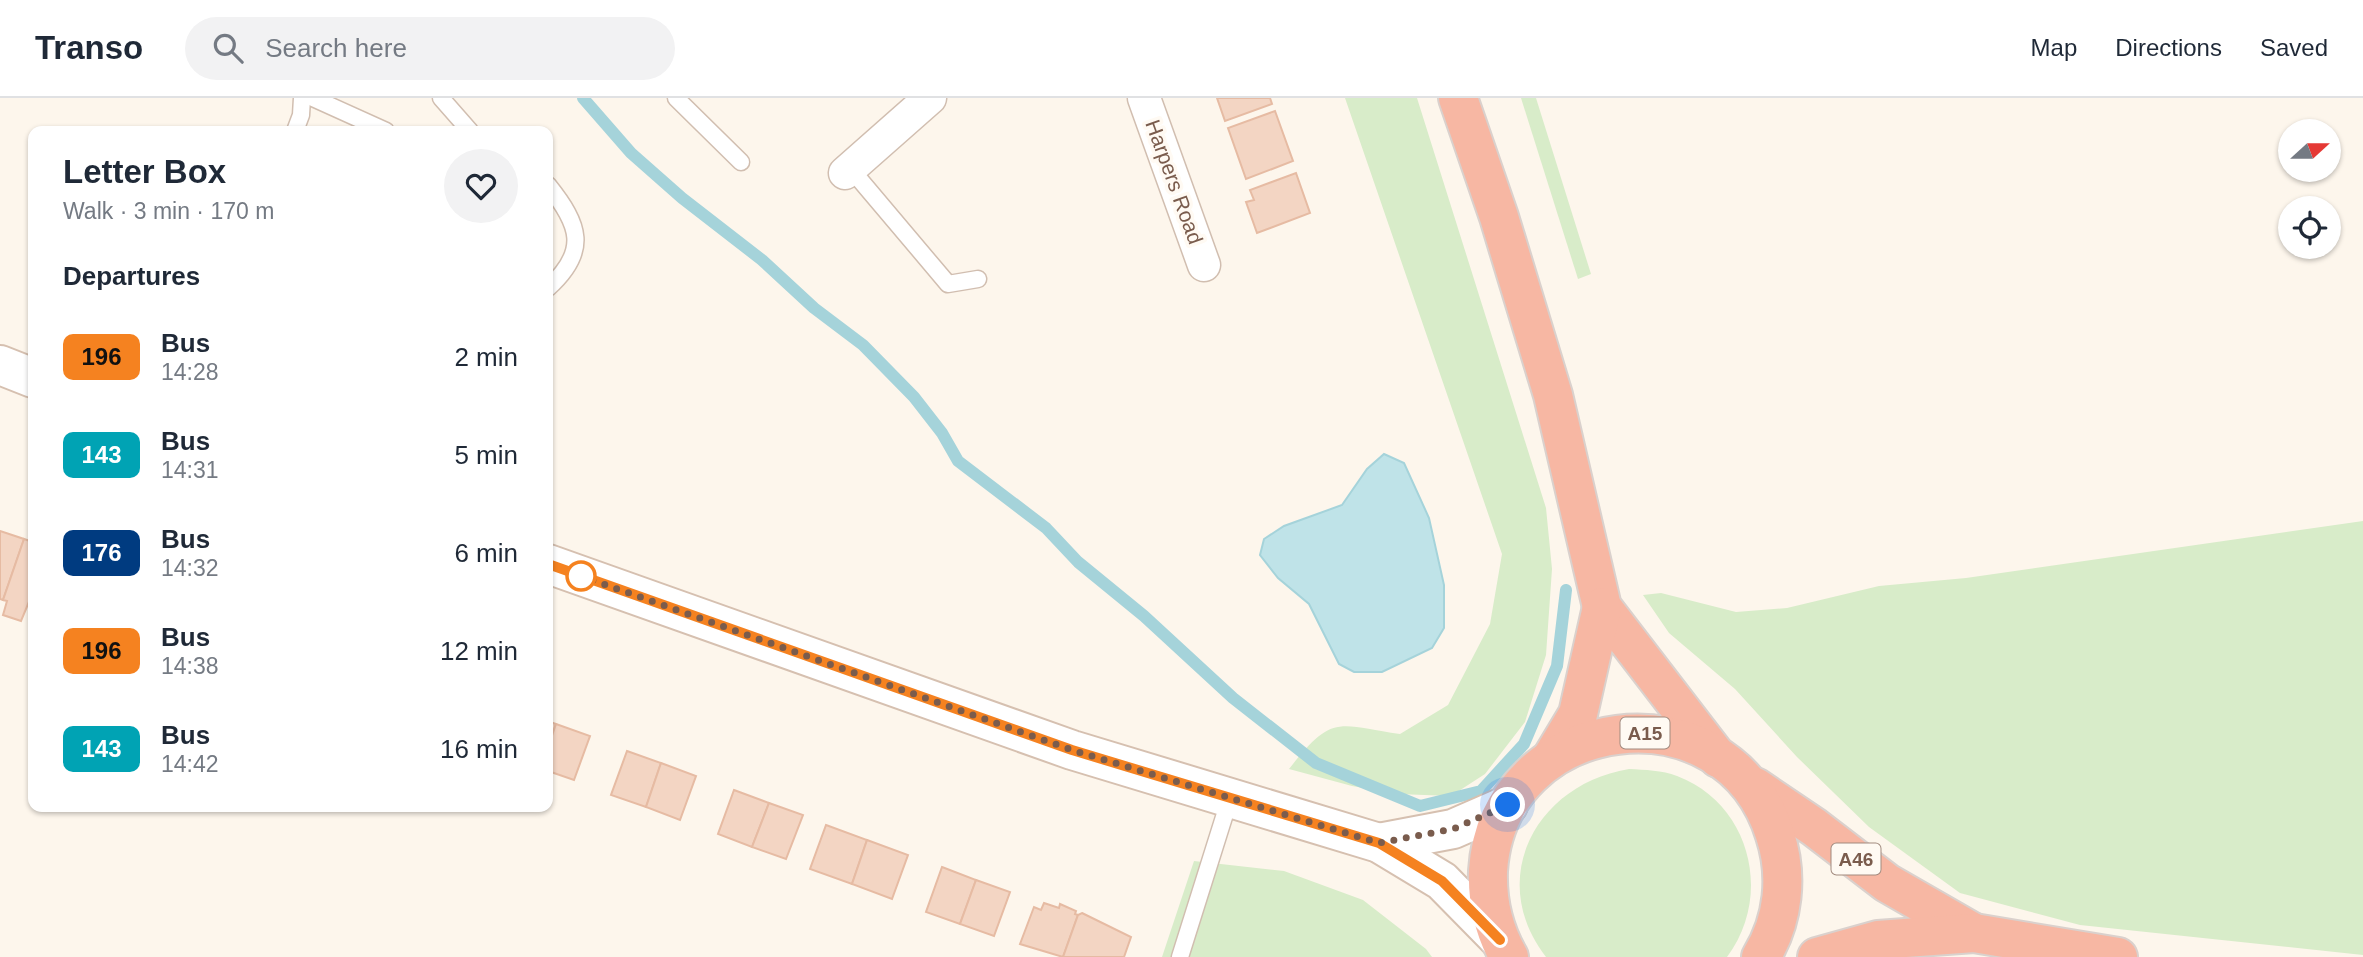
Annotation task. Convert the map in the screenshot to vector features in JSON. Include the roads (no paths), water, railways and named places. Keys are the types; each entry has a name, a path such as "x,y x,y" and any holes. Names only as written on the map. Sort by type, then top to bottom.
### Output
{"highway":[{"name":"A15","path":"1458,98 1506,240 1553,395 1602,607 1769,817 1782,862 1780,908 1761,957"},
{"name":"A15","path":"1551,759 1578,713 1602,607"},
{"name":"A15","path":"1505,948 1489,895 1489,864 1495,833 1508,805 1531,775 1551,759 1598,737 1637,732 1675,738 1730,768"},
{"name":"A46","path":"1730,768 1887,883 1974,933"},
{"name":"A46","path":"1817,957 1878,940 1974,933 2118,957"}],"main road":[{"path":"0,365 28,376"},
{"path":"553,566 1072,750 1379,843 1442,881 1505,948"},
{"path":"1379,843 1453,829 1508,805"}],"street":[{"path":"848,171 930,98"},
{"name":"Harpers Road","path":"1144,98 1204,265"}],"lane":[{"path":"297,126 302,98"},
{"path":"313,98 375,126"},
{"path":"441,98 466,126"},
{"path":"676,98 741,162"},
{"path":"848,171 948,284 978,279"},
{"path":"553,192 574,227 575,254 564,274 553,284"},
{"path":"1180,957 1230,796"}],"water":[{"path":"1384,454 1404,463 1429,518 1444,585 1444,628 1432,648 1382,672 1354,672 1339,664 1309,604 1278,578 1260,555 1264,539 1284,526 1342,505 1367,469"}],"waterway":[{"path":"583,98 631,153 682,198 762,260 814,308 863,345 914,397 942,433 958,461 1046,528 1078,562 1144,616 1233,698 1316,763 1420,806 1481,791 1524,744 1557,666 1566,590"}]}
